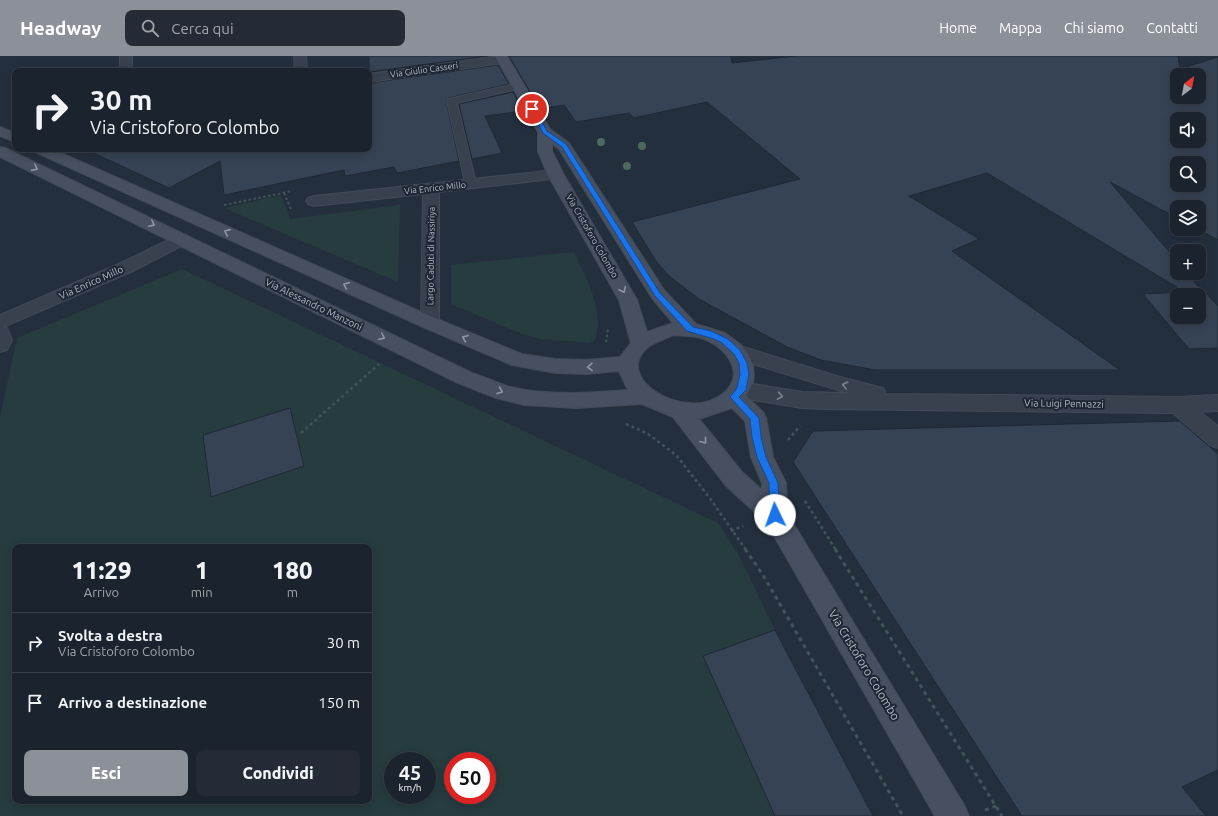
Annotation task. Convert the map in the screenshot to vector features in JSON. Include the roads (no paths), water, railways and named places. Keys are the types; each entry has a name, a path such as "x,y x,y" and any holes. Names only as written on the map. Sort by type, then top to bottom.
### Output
{"main road":[{"name":"Via Cristoforo Colombo","path":"502,57 545,132 564,146 658,294 690,329"},
{"name":"Via Cristoforo Colombo","path":"545,132 545,151 556,174 628,300 640,342"},
{"name":"Via Alessandro Manzoni","path":"0,151 465,378 509,394 543,399 578,400 644,396"},
{"path":"47,152 430,323 519,360 537,364 587,367 628,363"},
{"path":"671,329 690,329 708,333 725,341 737,352 743,363 745,374 738,393 720,406 701,411 680,411 666,408 644,396 634,386 629,374 628,363 630,356 640,342 654,334 671,329"},
{"name":"Via Cristoforo Colombo","path":"738,393 755,418 757,437 762,457 774,483 775,515"},
{"name":"Via Cristoforo Colombo","path":"680,411 734,479 775,515 954,816"}],"street":[{"path":"126,56 126,68"},
{"path":"300,56 301,68"},
{"name":"Via Giulio Casseri","path":"372,78 502,57"},
{"name":"Via Enrico Millo","path":"314,201 556,174"},
{"name":"Largo Caduti di Nassiriya","path":"430,323 431,188"},
{"name":"Via Enrico Millo","path":"0,322 127,266 181,239"},
{"path":"0,333 2,340 0,345"},
{"name":"Via Luigi Pennazzi","path":"737,352 840,384 910,401"},
{"name":"Via Luigi Pennazzi","path":"738,393 802,400 1178,405 1218,403"},
{"path":"1178,405 1218,439"}],"lane":[{"path":"470,184 452,101 519,86"}]}
